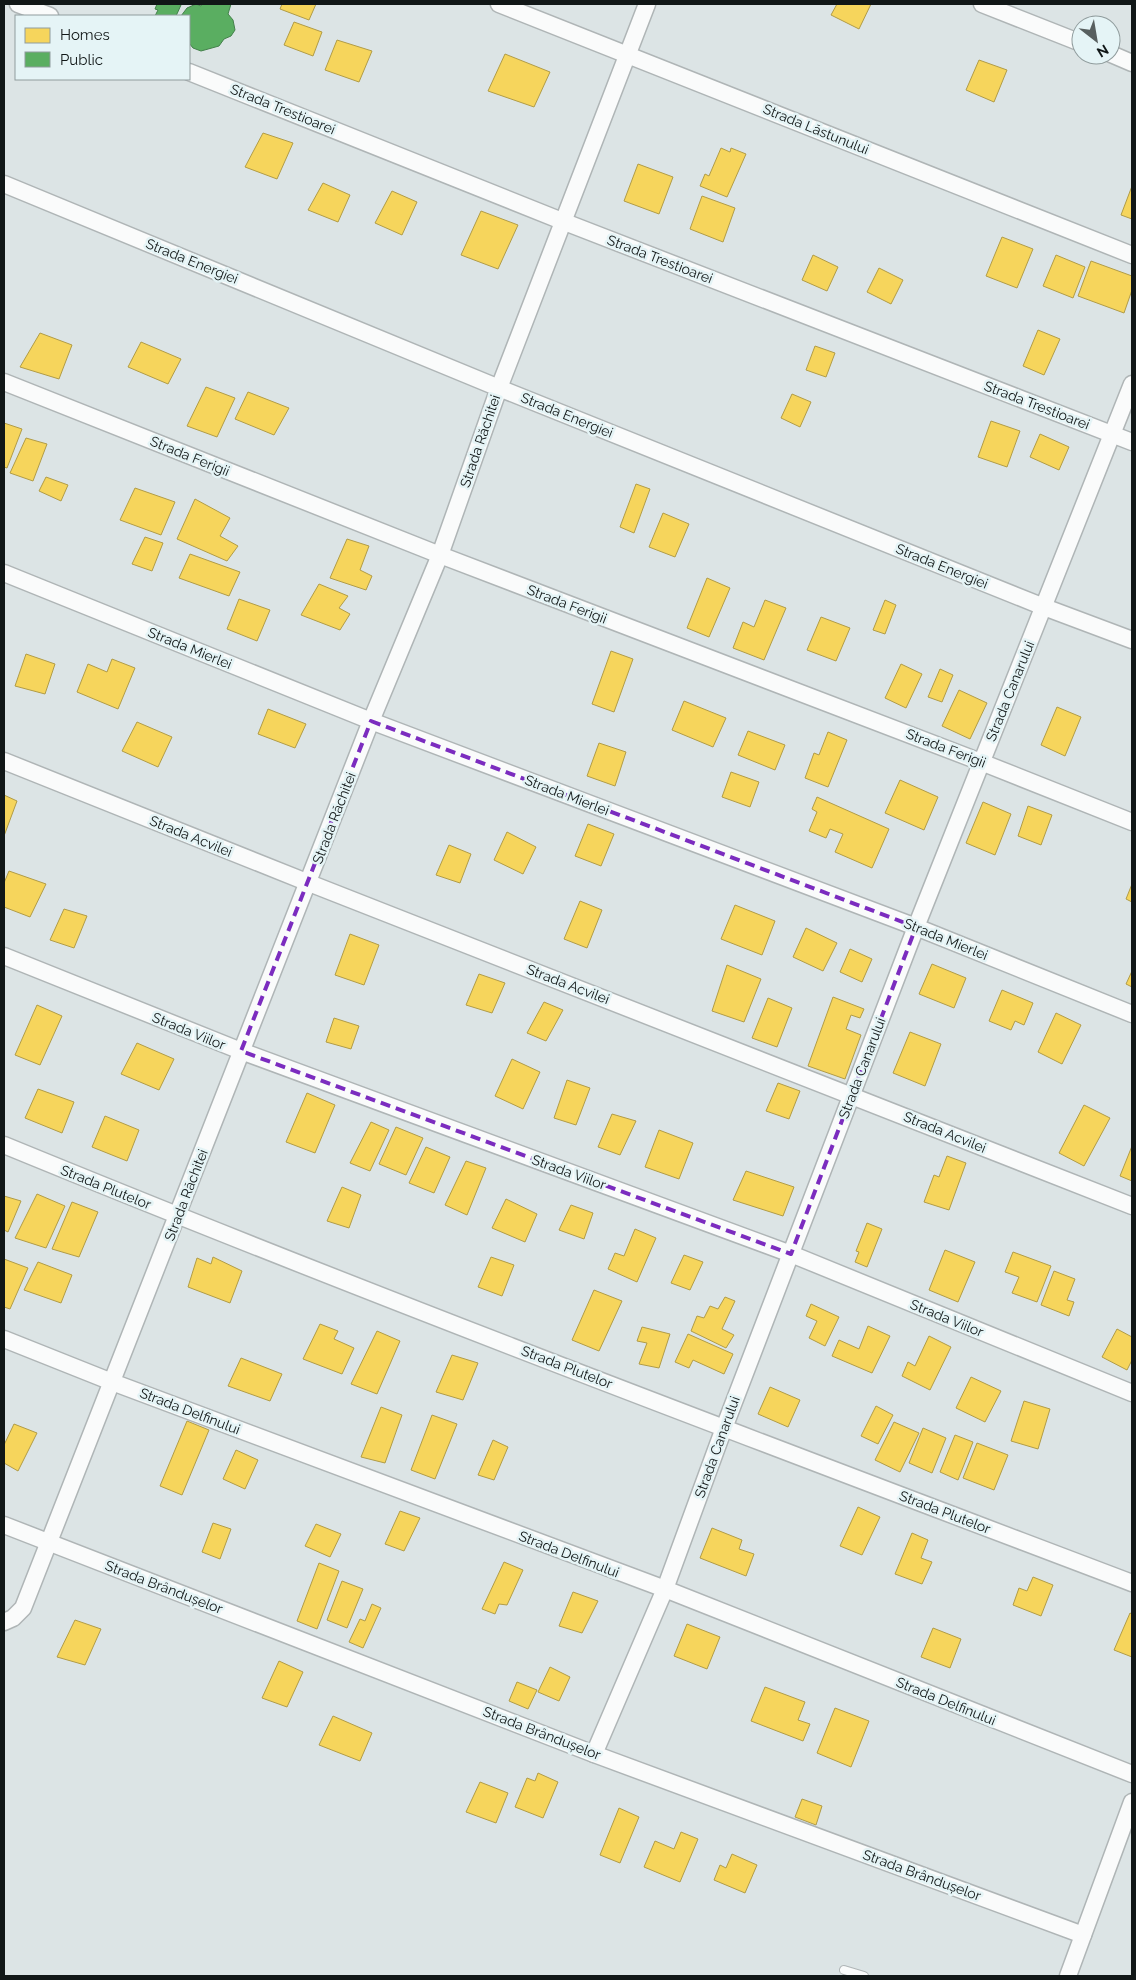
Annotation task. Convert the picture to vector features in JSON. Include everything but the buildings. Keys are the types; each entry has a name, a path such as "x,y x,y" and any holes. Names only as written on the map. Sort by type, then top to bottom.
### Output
{"street":[{"path":"18,4 47,15"},
{"name":"Strada Lăstunului","path":"499,4 1132,254"},
{"name":"Strada Răchitei","path":"4,1622 13,1618 23,1608 371,721 440,555 499,388 647,4"},
{"path":"982,4 1071,39"},
{"name":"Strada Trestioarei","path":"190,72 562,221 1132,442"},
{"name":"Strada Energiei","path":"4,184 499,388 1044,607 1132,640"},
{"name":"Strada Ferigii","path":"4,382 440,555 981,762 1132,822"},
{"name":"Strada Canarului","path":"594,1754 665,1589 851,1094 1132,384"},
{"name":"Strada Mierlei","path":"4,573 371,721 916,927 1132,1014"},
{"name":"Strada Acvilei","path":"4,761 309,883 851,1094 1132,1206"},
{"name":"Strada Viilor","path":"4,956 241,1051 791,1254 1132,1393"},
{"name":"Strada Plutelor","path":"4,1145 178,1216 724,1428 1132,1583"},
{"name":"Strada Delfinului","path":"4,1339 112,1382 665,1589 1132,1774"},
{"name":"Strada Brândușelor","path":"4,1525 594,1754 1083,1935"},
{"path":"1068,1976 1132,1802"}],"lane":[{"path":"844,1970 864,1976"}],"highlighted area":[{"path":"371,721 916,927 791,1254 241,1051"}]}
